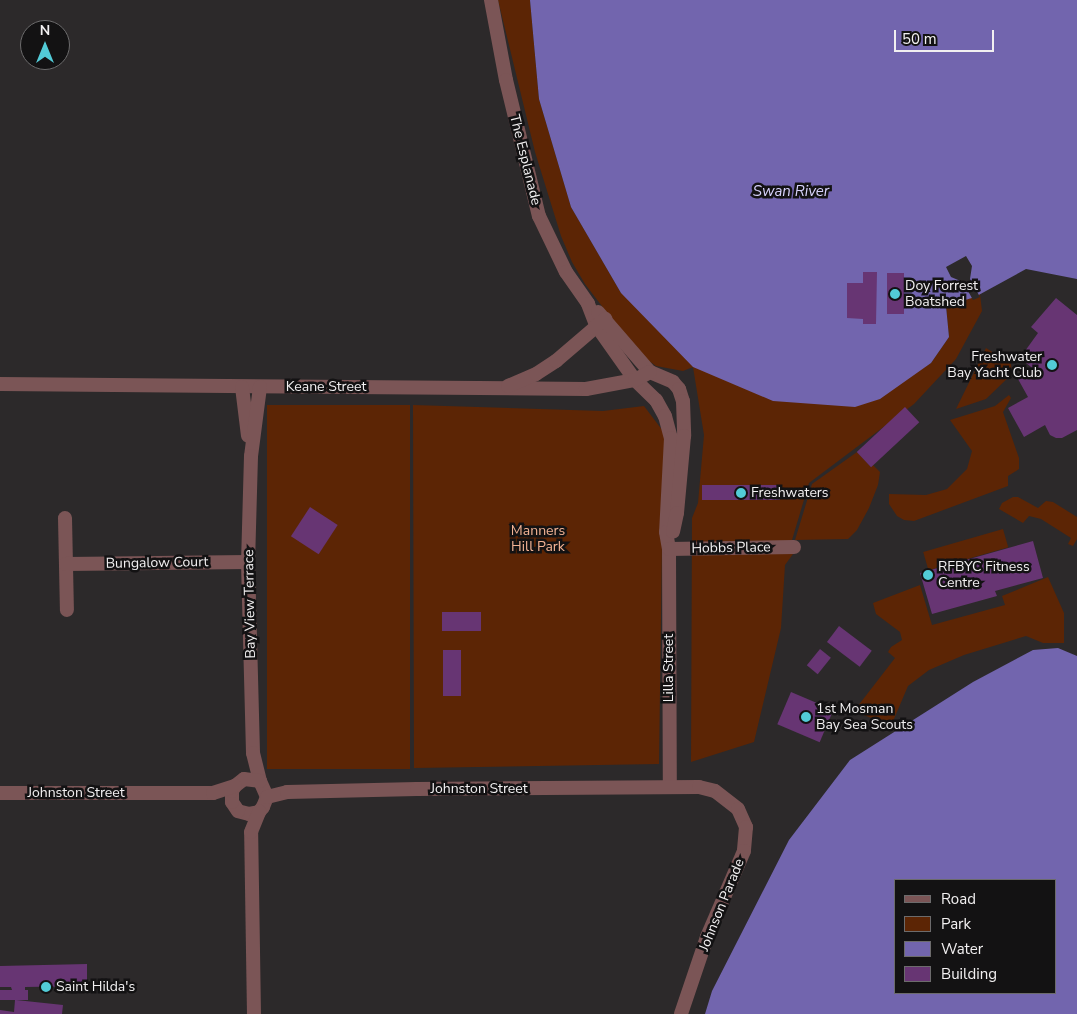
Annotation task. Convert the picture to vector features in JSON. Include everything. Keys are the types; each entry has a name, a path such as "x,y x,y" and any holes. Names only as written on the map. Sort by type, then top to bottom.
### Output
{"street":[{"name":"The Esplanade","path":"490,2 506,80 539,216 566,272 601,322 635,380"},
{"name":"The Esplanade","path":"601,322 650,372"},
{"path":"500,388 536,374 556,361 601,322"},
{"name":"Keane Street","path":"0,384 586,389 635,380 650,372"},
{"name":"Lilla Street","path":"650,372 673,382 679,389 682,402 684,436 677,513 668,549"},
{"name":"Lilla Street","path":"635,380 662,409 671,438 667,520 670,788"},
{"name":"Bay View Terrace","path":"242,387 251,456"},
{"name":"Bay View Terrace","path":"260,387 251,456 248,562 253,752 264,788"},
{"path":"65,518 67,610"},
{"name":"Hobbs Place","path":"668,549 794,547"},
{"name":"Bungalow Court","path":"66,564 248,562"},
{"name":"Bay View Terrace","path":"239,782 253,752"},
{"path":"254,1014 251,832 259,812 264,807 264,788 239,782 232,800 234,807 241,812 249,814 259,812"},
{"name":"Johnston Street","path":"213,793 239,782"},
{"name":"Johnson Parade","path":"670,788 699,787 714,791 738,809 746,827 744,851 739,866 707,937 681,1014"},
{"name":"Johnston Street","path":"264,788 287,792 670,788"},
{"name":"Johnston Street","path":"0,793 213,793 232,800"},
{"path":"241,812 251,832"}],"green space":[{"path":"498,0 530,0 539,99 571,207 621,293 920,370 931,363 949,337 946,306 980,294 982,311 956,359 914,404 809,483 792,540 793,554 785,565 781,628 754,742 691,762 692,518 698,503 704,435 693,367 683,371 656,366 637,352 585,284 572,262 561,236 535,152"},
{"path":"986,348 1011,364 1012,374 986,399 956,409"},
{"path":"1009,395 1011,398 1003,412 1019,458 1019,469 1008,476 1008,486 914,521 904,520 897,516 889,504 889,494 926,495 947,489 967,469 972,451 950,420 995,406"},
{"path":"267,405 410,405 410,769 267,769"},
{"name":"Manners Hill Park","path":"413,405 603,411 644,406 669,439 662,543 659,764 414,768"},
{"path":"857,452 871,467 873,465 880,472 878,485 869,508 857,530 848,539 795,540 812,484"},
{"path":"1013,497 1018,497 1038,508 1046,501 1053,502 1077,517 1077,539 1073,546 1068,544 1071,538 1041,519 1029,516 1023,523 999,509 1002,503"},
{"path":"1003,529 1008,547 928,570 923,552"},
{"path":"1048,577 1064,613 1064,643 1043,643 1026,636 964,655 929,670 908,686 891,726 854,711 895,658 888,652 891,647 902,640 900,632 876,614 873,603 920,585 932,625 1005,605 1002,596"}],"water":[{"name":"Swan River","path":"530,0 1077,0 1077,279 1026,269 975,297 946,306 949,337 931,363 880,399 855,407 773,401 693,367 621,293 571,207 539,99"},
{"path":"1058,648 1077,656 1077,1014 705,1014 712,991 789,840 850,760 973,682 1033,650"}],"pier":[{"path":"966,256 972,266 970,279 980,297 973,300 963,282 951,277 946,267"}],"building":[{"path":"863,272 877,272 876,324 863,324 863,319 847,318 847,283 863,283"},
{"name":"Doy Forrest Boatshed","path":"887,273 904,273 904,314 887,314"},
{"name":"Freshwater Bay Yacht Club","path":"1056,298 1077,315 1077,430 1062,438 1056,438 1050,435 1045,425 1024,437 1008,408 1028,397 1018,379 1036,371 1020,358 1038,333 1031,327"},
{"path":"905,407 919,422 871,467 857,452"},
{"name":"Freshwaters","path":"702,485 780,485 780,500 702,500"},
{"path":"310,507 338,525 319,554 291,536"},
{"path":"1033,541 1043,578 995,591 997,596 932,614 920,573"},
{"path":"442,612 481,612 481,631 442,631"},
{"path":"839,626 872,651 860,667 827,642"},
{"path":"820,649 831,658 818,674 807,665"},
{"path":"443,650 461,650 461,696 443,696"},
{"name":"1st Mosman Bay Sea Scouts","path":"791,692 833,710 820,742 777,724"},
{"path":"87,964 87,986 25,987 25,990 28,990 28,1000 16,1000 63,1005 62,1014 0,1014 0,1010 14,1012 15,1000 0,1000 0,990 12,990 11,987 0,987 0,966"}],"place":[{"name":"Doy Forrest Boatshed","path":"895,294"},
{"name":"Freshwater Bay Yacht Club","path":"1052,365"},
{"name":"Freshwaters","path":"741,493"},
{"name":"RFBYC Fitness Centre","path":"928,575"},
{"name":"1st Mosman Bay Sea Scouts","path":"806,717"},
{"name":"Saint Hilda's","path":"46,987"}]}
